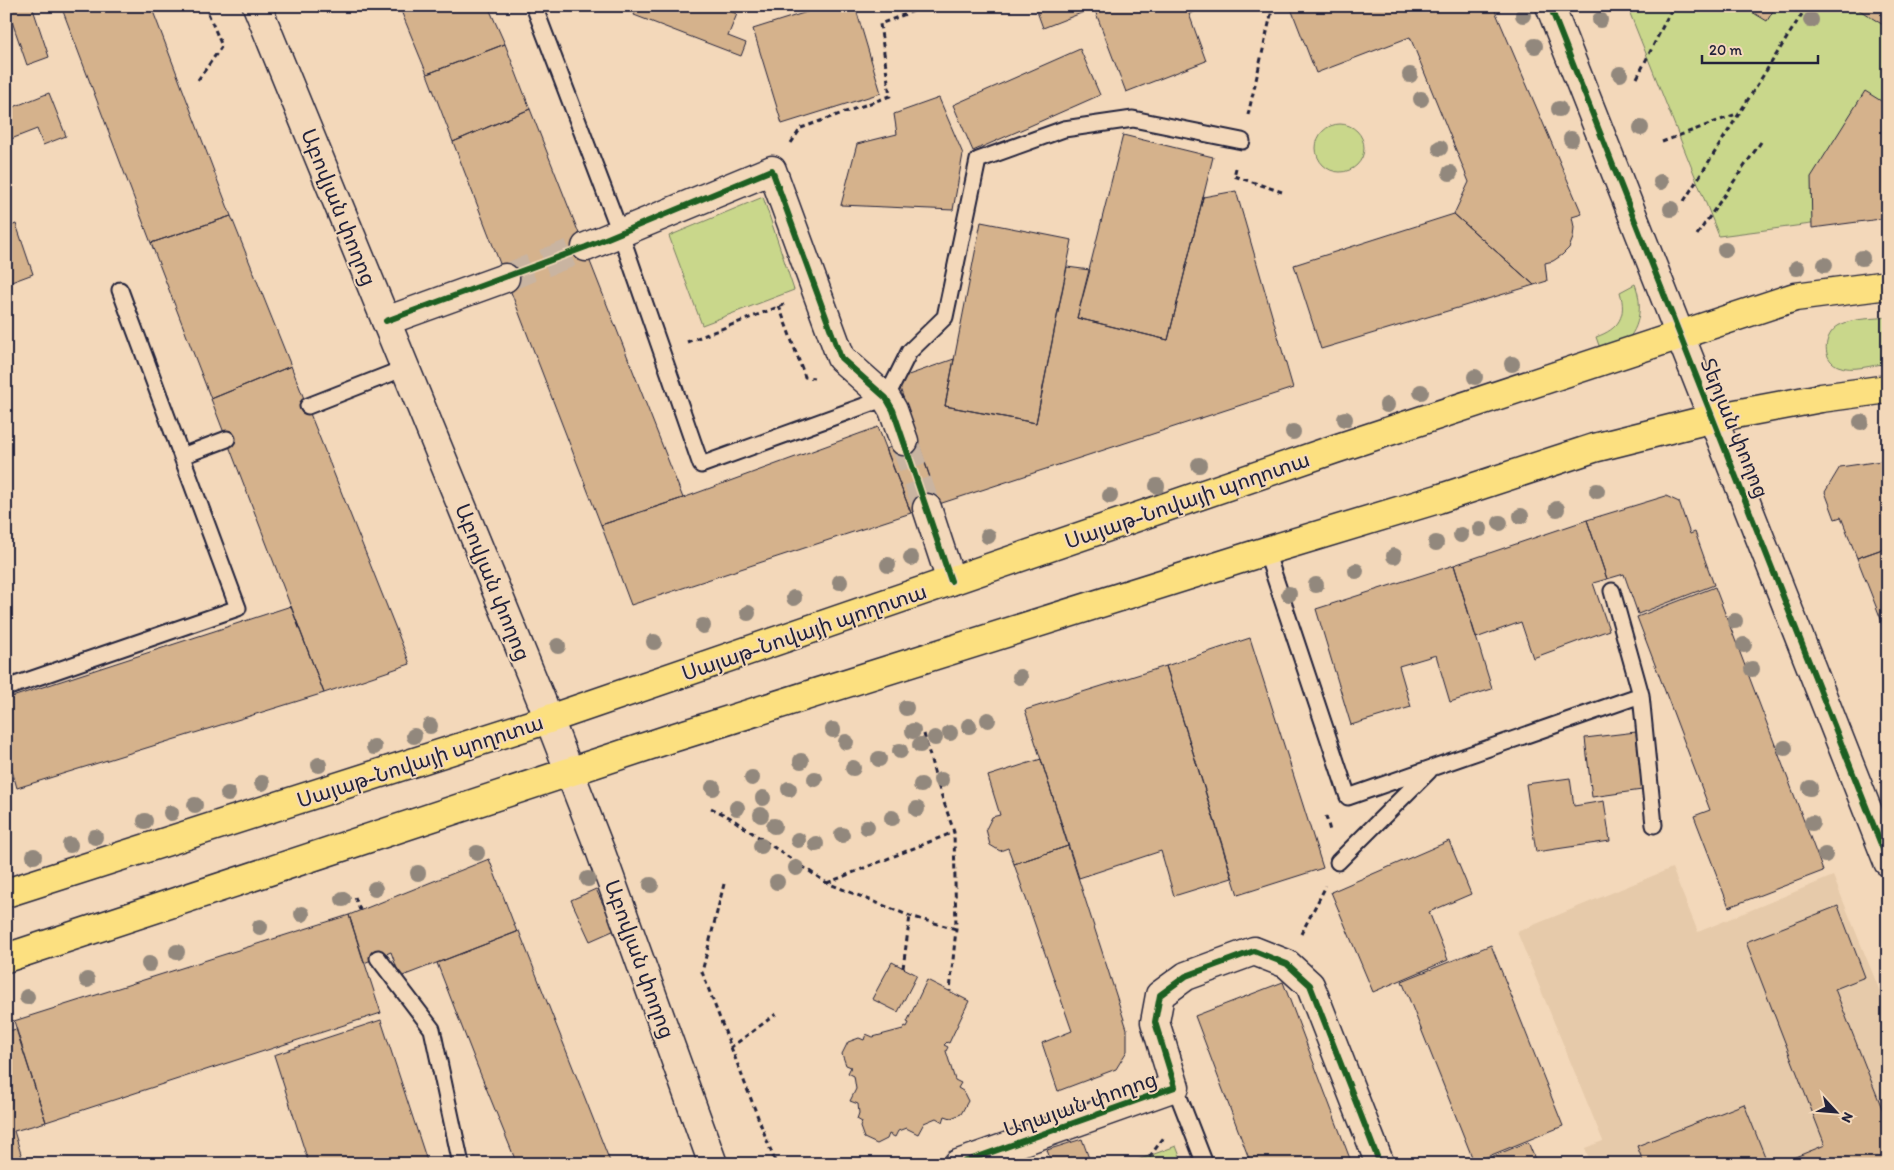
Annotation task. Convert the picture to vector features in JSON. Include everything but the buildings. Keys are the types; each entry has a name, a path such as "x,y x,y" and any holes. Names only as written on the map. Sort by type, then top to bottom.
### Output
{"main road":[{"name":"Սայաթ-Նովայի պողոտա","path":"6,893 549,719 1335,448 1796,298 1888,284"},
{"path":"6,958 669,739 1266,551 1438,499 1594,448 1714,418 1821,398 1888,389"}],"street":[{"name":"Աբովյան փողոց","path":"257,6 570,772 604,860 713,1164"},
{"name":"Տերյան փողոց","path":"1550,6 1888,862"},
{"path":"586,246 772,170 841,358 886,398 893,410 904,441"},
{"path":"386,321 506,278"},
{"path":"927,508 951,581"},
{"name":"Աղայան փողոց","path":"958,1164 989,1159 1175,1087 1155,1022 1160,995 1186,976 1254,951 1286,964 1310,986 1380,1164"}],"lane":[{"path":"534,6 620,232 701,465 886,398 910,352 945,317 978,160 1064,128 1133,119 1242,141"},
{"path":"6,688 238,608 120,290"},
{"path":"308,406 405,368"},
{"path":"182,456 227,439"},
{"path":"1266,551 1348,797 1641,695"},
{"path":"1612,591 1641,695 1654,825"},
{"path":"1338,862 1432,768"},
{"path":"378,958 432,1029 460,1164"},
{"path":"1175,1087 1205,1164"}],"path":[{"path":"198,80 222,46 205,6"},
{"path":"772,170 801,128 890,96 880,24 926,6"},
{"path":"1273,6 1234,176 1282,192"},
{"path":"1637,78 1673,6"},
{"path":"1684,201 1807,6"},
{"path":"1662,142 1739,113"},
{"path":"1697,235 1761,142"},
{"path":"661,352 817,292"},
{"path":"924,734 954,832 956,929 950,991"},
{"path":"711,808 729,817 827,883 910,916 956,929"},
{"path":"827,883 954,832"},
{"path":"1286,964 1338,862"},
{"path":"724,884 702,972 776,1164"},
{"path":"355,896 360,910"},
{"path":"903,968 910,916"},
{"path":"730,1048 776,1014"}],"shaded area":[{"path":"1672,868 1698,932 1833,876 1888,1011 1888,1164 1591,1164 1585,1148 1603,1141 1517,932"}],"green space":[{"path":"1627,6 1888,6 1888,214 1719,236"},
{"path":"1340,124 1349,126 1357,131 1362,139 1364,148 1362,157 1357,165 1349,170 1340,172 1331,170 1323,165 1318,157 1316,148 1318,139 1323,131 1331,126"},
{"path":"763,197 794,290 702,325 669,236"},
{"path":"1635,284 1639,301 1636,326 1627,340 1620,346 1602,354 1596,337 1616,326 1622,315 1620,292"},
{"path":"1888,317 1888,363 1863,368 1844,368 1832,362 1828,357 1826,344 1836,327 1853,321"},
{"path":"1176,1146 1183,1164 1127,1164"}],"tunnel":[{"path":"505,278 586,247"},
{"path":"904,441 927,508"}],"cycle path":[{"path":"1550,6 1888,862"},
{"path":"386,321 586,247 772,170 841,358 886,398 893,410 951,581"},
{"path":"958,1164 1175,1087 1155,1022 1160,995 1186,976 1254,951 1287,964 1310,985 1380,1164"}]}
